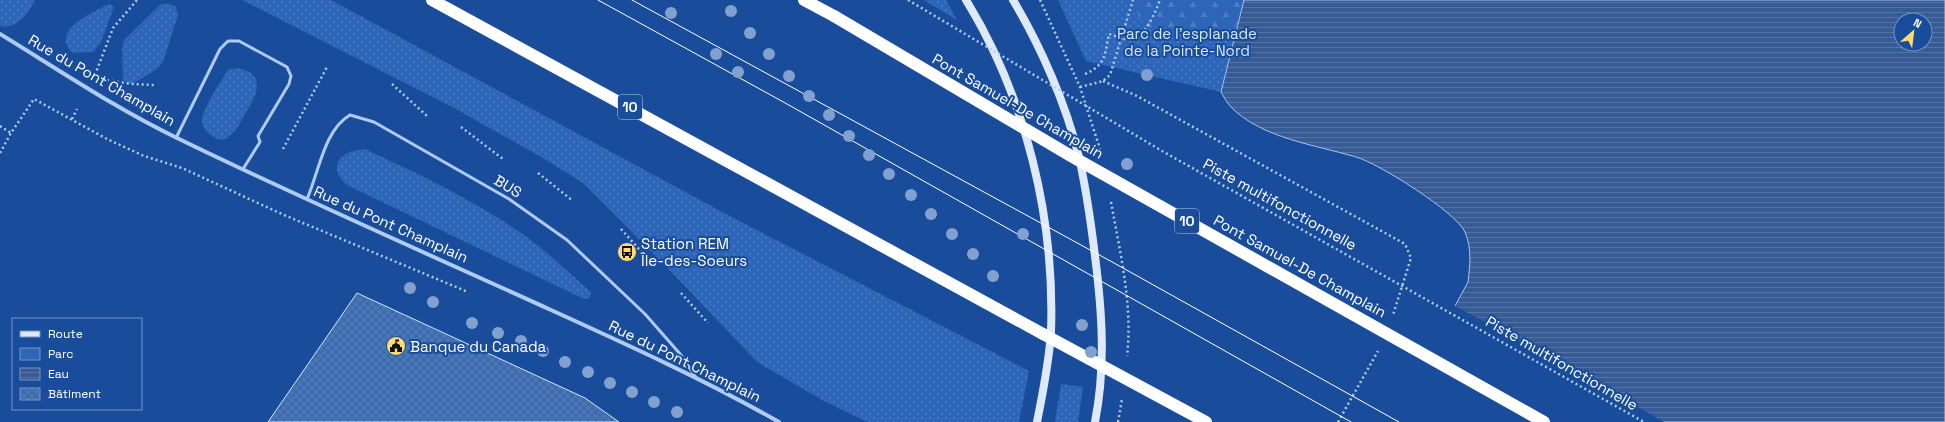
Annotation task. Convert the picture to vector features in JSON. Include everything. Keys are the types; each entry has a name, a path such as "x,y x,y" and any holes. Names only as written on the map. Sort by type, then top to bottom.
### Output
{"highway":[{"name":"10","path":"432,0 1206,422"},
{"path":"804,0 834,16"},
{"name":"10","path":"812,0 834,16"},
{"name":"Pont Samuel-De Champlain","path":"834,16 1077,160 1544,422"}],"street":[{"path":"966,0 995,54 1010,90 1022,124 1037,182 1049,254 1051,304 1048,365 1037,422"},
{"path":"1013,0 1023,17 1052,79 1078,156 1083,178 1092,232 1102,321 1101,379 1095,422"},
{"name":"Rue du Pont Champlain","path":"0,34 88,89 176,138 697,379 779,422"}],"lane":[{"path":"176,138 220,48 228,41 239,41 287,67 291,76 289,84 258,136 260,142 243,169"},
{"name":"BUS","path":"306,199 315,181 330,137 341,120 350,115 374,122 509,199 567,240 645,314 681,355 697,379"}],"path":[{"path":"137,0 113,28 94,77 131,84 154,85"},
{"name":"Piste multifonctionnelle","path":"908,0 1169,155 1644,422"},
{"path":"1080,87 1103,81 1110,75 1133,0"},
{"path":"1085,74 1095,70 1101,63 1105,56 1109,34 1130,40 1140,35 1152,19 1160,0"},
{"path":"283,150 328,67"},
{"path":"1103,81 1137,96 1405,244 1410,253 1410,263 1397,306 1391,320"},
{"path":"392,84 427,116"},
{"path":"0,152 34,99 107,139 144,156 182,168 284,215 470,293"},
{"path":"72,120 77,109"},
{"path":"0,126 11,133"},
{"path":"461,127 503,159"},
{"path":"538,173 573,201"},
{"path":"621,230 655,267"},
{"path":"681,293 708,323"},
{"path":"1338,422 1348,407 1379,348"}],"green space":[{"path":"0,0 35,0 20,21 11,26 5,27 0,25"},
{"path":"242,0 331,0 726,214 1029,371 1019,422 867,422 822,400 757,362 665,265 583,183 543,158 456,109"},
{"path":"924,0 946,0 957,20"},
{"name":"Parc de l'esplanade de la Pointe-Nord","path":"1058,0 1244,0 1221,92 1086,61"},
{"path":"1128,0 1244,0 1238,24 1216,31 1170,38 1147,28"},
{"path":"109,4 114,7 101,42 93,52 73,53 67,45 66,37 70,30 84,17"},
{"path":"161,4 170,4 176,7 178,15 163,62 157,69 134,83 128,84 123,80 122,49 124,40"},
{"path":"237,68 252,74 256,79 256,91 254,98 237,128 231,135 223,140 209,134 204,128 202,120 209,102 228,70"},
{"path":"365,149 449,190 509,225 544,251 591,292 589,298 584,299 347,185 338,174 337,165 339,161 348,153"},
{"path":"1061,384 1083,387 1078,422 1055,422"}],"water":[{"path":"1244,0 1945,0 1945,422 1392,422 1468,282 1470,251 1465,232 1459,223 1432,201 1381,168 1356,157 1273,133 1243,118 1227,102 1221,92"}],"pier":[{"path":"1453,305 1549,356 1664,422 1390,422"}],"building":[{"name":"Banque du Canada","path":"357,293 585,398 619,422 268,422"}],"tram line":[{"path":"598,0 787,104 1351,422"},
{"path":"632,0 1114,263 1399,422"}],"place":[{"name":"Station REM Île-des-Soeurs","path":"627,252"},
{"name":"Banque du Canada","path":"396,346"}]}
